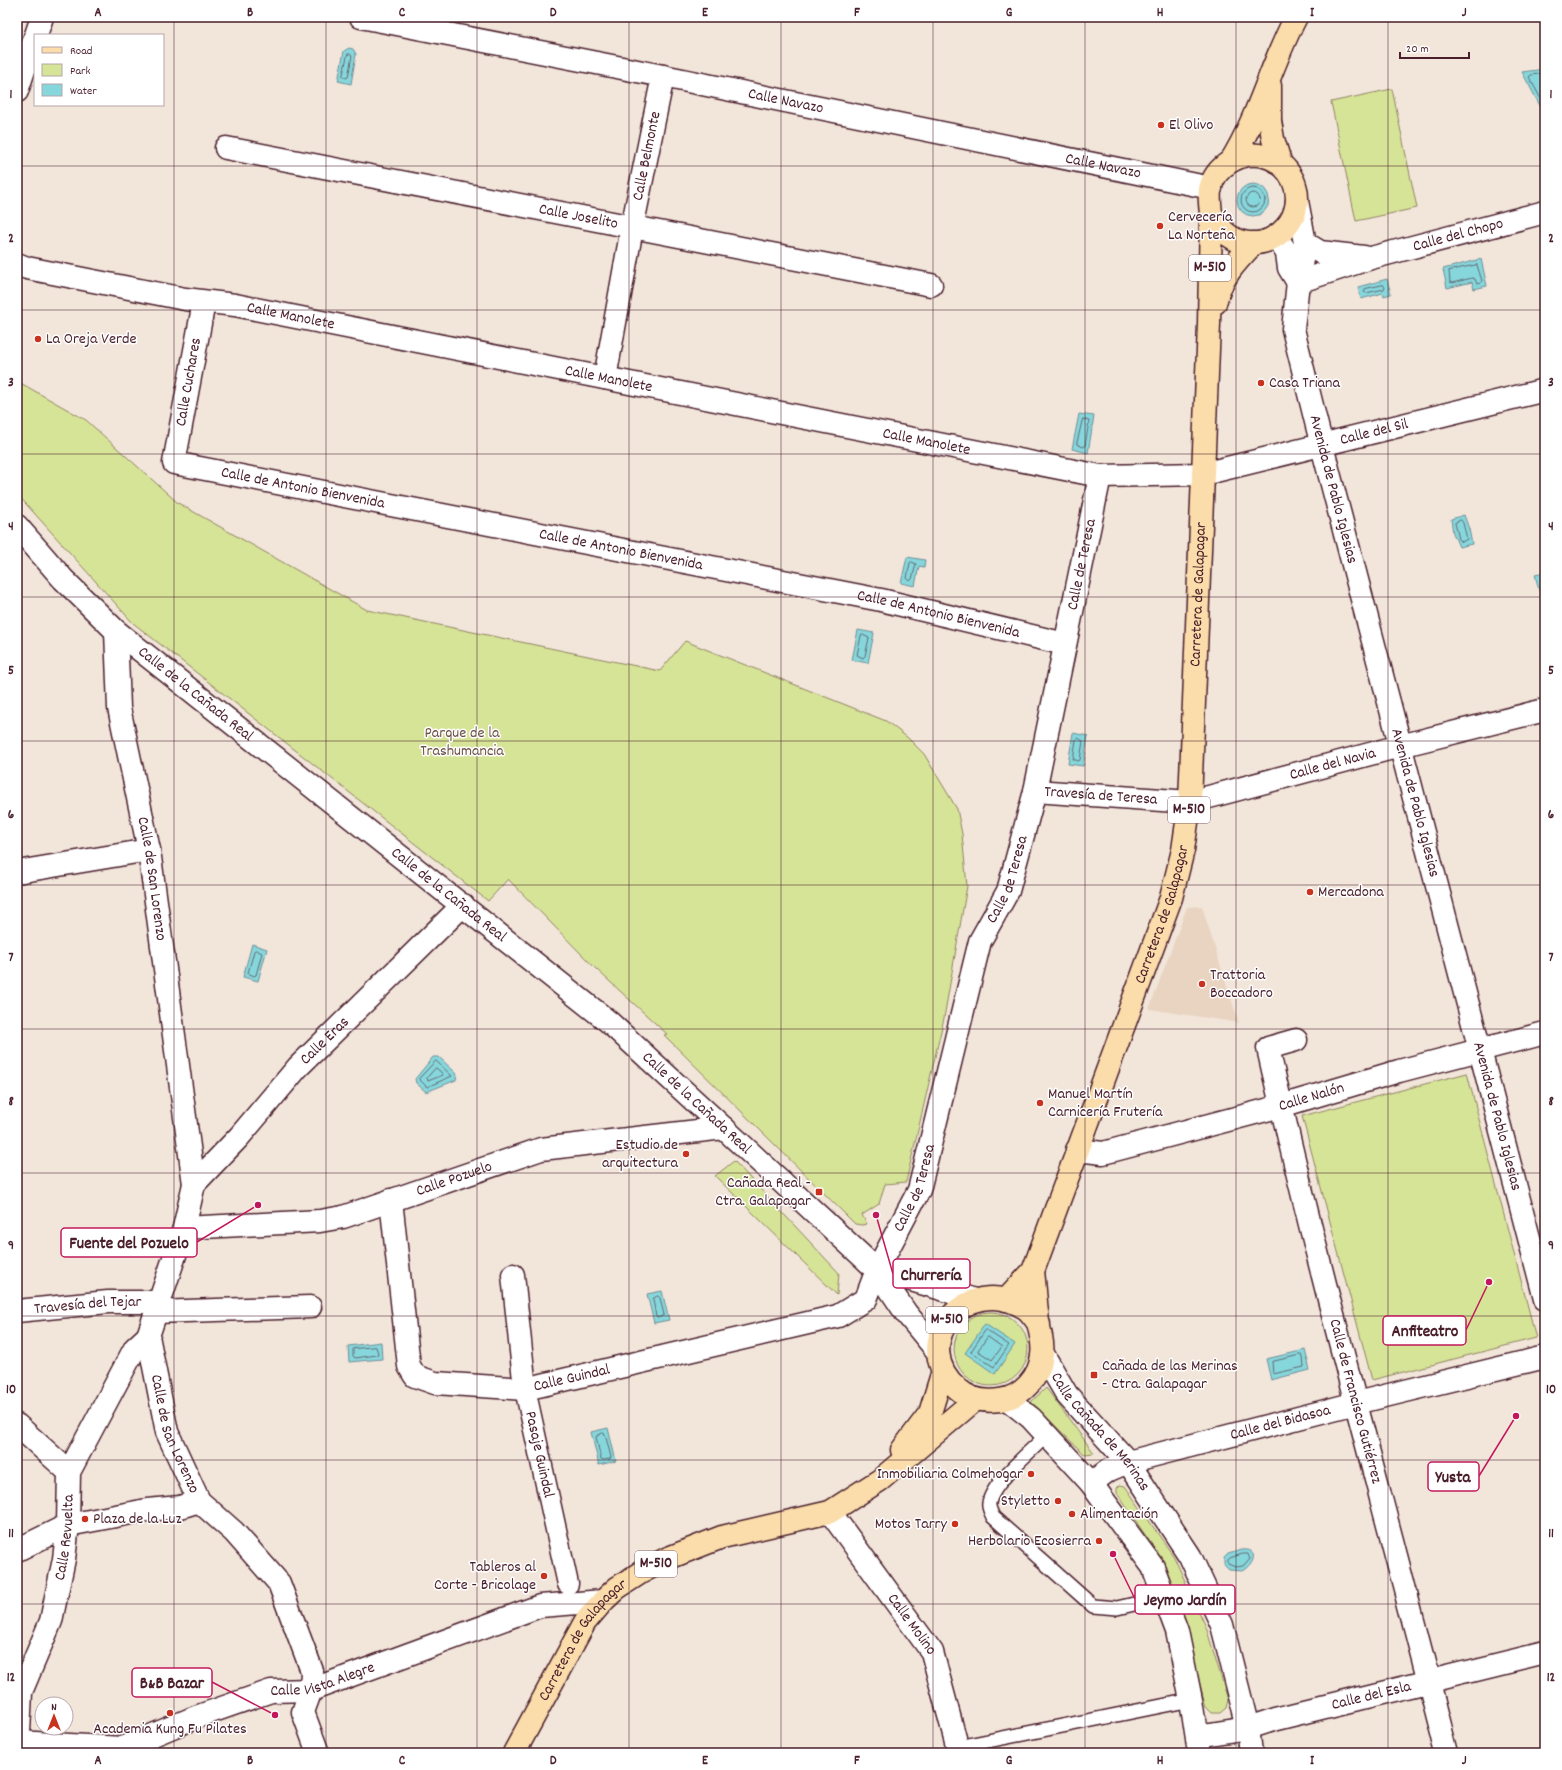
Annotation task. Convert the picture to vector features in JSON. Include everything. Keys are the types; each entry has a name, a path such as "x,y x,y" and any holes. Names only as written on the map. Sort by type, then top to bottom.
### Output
{"main road":[{"name":"M-510","path":"1231,161 1248,129 1284,40 1296,17"},
{"name":"M-510","path":"1270,74 1270,121 1273,139 1282,165 1290,175 1296,188 1297,202 1294,215 1287,227 1276,236 1266,241 1254,243 1240,241 1228,235 1218,225 1212,213 1209,200 1215,177 1222,168 1240,156 1262,155 1282,165"},
{"name":"M-510","path":"1209,324 1212,213"},
{"name":"M-510","path":"1209,324 1219,288 1227,273 1254,243"},
{"name":"Carretera de Galapagar","path":"1033,1271 1171,898 1183,850 1190,802 1209,324"},
{"name":"M-510","path":"1006,1300 1033,1271"},
{"name":"M-510","path":"941,1361 951,1384 962,1393 976,1399 991,1401 1007,1399 1020,1392 1031,1382 1039,1369 1042,1354 1033,1271"},
{"name":"M-510","path":"880,1480 930,1413 941,1361 940,1335 947,1320 959,1308 974,1300 995,1298 1006,1300 1026,1308 1039,1324"},
{"name":"M-510","path":"880,1480 976,1399"},
{"name":"Carretera de Galapagar","path":"514,1753 584,1622 617,1588 666,1559 722,1537 830,1512 880,1480"}],"street":[{"path":"36,34 42,17"},
{"name":"Calle Navazo","path":"361,17 663,76 1211,188"},
{"path":"17,91 34,39"},
{"name":"Calle Belmonte","path":"605,378 632,228 663,76"},
{"name":"Calle Joselito","path":"226,148 931,285"},
{"path":"1297,202 1305,243 1298,282"},
{"name":"Calle del Chopo","path":"1298,282 1371,258 1545,212"},
{"path":"1276,236 1287,252 1289,268 1298,282"},
{"name":"Calle del Chopo","path":"1305,243 1320,252 1371,258"},
{"name":"Calle Manolete","path":"17,264 27,268 204,302 235,305 1100,476 1203,474"},
{"name":"Avenida de Pablo Iglesias","path":"1298,282 1294,329 1322,446 1545,1299"},
{"name":"Calle Cuchares","path":"174,463 204,302"},
{"name":"Calle del Sil","path":"1203,474 1545,390"},
{"name":"Calle de Antonio Bienvenida","path":"174,463 881,600 1065,644"},
{"name":"Calle de Teresa","path":"877,1270 919,1190 980,941 1008,891 1035,791 1100,476"},
{"name":"Calle de la Cañada Real","path":"17,526 63,579 116,631 609,1022 877,1270 941,1361"},
{"name":"Calle de San Lorenzo","path":"116,631 119,708 149,850 188,1127 194,1184 184,1228 148,1336 167,1432 199,1501 234,1532 279,1583 312,1671 311,1690 303,1712 318,1753"},
{"name":"Calle del Navia","path":"1190,802 1400,746 1545,710"},
{"name":"Travesía de Teresa","path":"1035,791 1190,802"},
{"path":"17,872 149,850"},
{"name":"Calle Eras","path":"194,1184 239,1137 298,1067 463,905"},
{"name":"Calle Nalón","path":"1077,1150 1103,1153 1281,1106 1399,1071 1545,1033"},
{"name":"Calle de Francisco Gutiérrez","path":"1296,1040 1266,1042 1356,1403 1447,1753"},
{"path":"188,1127 210,1152 224,1152"},
{"name":"Calle Pozuelo","path":"184,1228 320,1221 343,1217 541,1150 724,1128"},
{"name":"Calle Guindal","path":"391,1200 409,1366 415,1376 435,1382 525,1389 838,1316 866,1299 877,1270"},
{"name":"Calle de la Cañada Real","path":"877,1270 974,1300"},
{"name":"Pasaje Guindal","path":"512,1275 525,1389 568,1584"},
{"name":"Travesía del Tejar","path":"17,1311 108,1302 157,1307 310,1306"},
{"name":"Calle Revuelta","path":"18,1747 19,1690 51,1621 64,1559 68,1525 69,1472 135,1348 148,1336"},
{"name":"Calle Cañada de Merinas","path":"1042,1354 1067,1395 1128,1462 1190,1556 1222,1625 1248,1728 1251,1753"},
{"name":"Calle del Bidasoa","path":"1090,1483 1109,1470 1128,1462 1356,1403 1545,1357"},
{"path":"1007,1399 1030,1418 1047,1435 1090,1483 1153,1567 1177,1631 1191,1700 1198,1745"},
{"path":"17,1425 69,1472"},
{"path":"17,1550 68,1525 147,1510 180,1506 199,1501"},
{"name":"Calle Molino","path":"830,1512 932,1652 959,1750"},
{"name":"Calle Vista Alegre","path":"18,1747 132,1751 196,1717 271,1691 311,1690 540,1606 603,1601"},
{"name":"Calle del Esla","path":"1198,1745 1248,1728 1429,1681 1545,1653"}],"lane":[{"path":"1047,1435 997,1485 989,1502 989,1509 993,1517 1093,1606 1117,1608 1164,1597"},
{"path":"959,1750 1191,1700"}],"shaded area":[{"path":"1202,906 1239,1023 1149,1009 1187,907"}],"green space":[{"path":"1392,89 1417,208 1356,221 1331,102"},
{"name":"Parque de la Trashumancia","path":"17,381 86,420 178,503 367,610 660,671 685,641 886,721 908,738 924,754 957,809 962,834 967,886 944,1018 906,1182 885,1184 879,1204 862,1215 867,1224 855,1224 664,1035 667,1034 596,969 508,879 488,901 133,623 17,494"},
{"path":"1467,1073 1536,1338 1372,1380 1302,1116"},
{"path":"734,1161 839,1273 837,1295 715,1176"},
{"path":"991,1312 1005,1315 1017,1323 1025,1335 1028,1349 1025,1363 1017,1375 1005,1383 991,1386 977,1383 965,1375 957,1363 954,1349 957,1335 965,1323 977,1315"},
{"path":"1046,1388 1094,1453 1084,1454 1031,1402"},
{"path":"1120,1485 1125,1486 1174,1557 1206,1627 1228,1700 1226,1708 1220,1713 1212,1713 1206,1707 1185,1630 1164,1563 1117,1493 1117,1488"}],"water":[{"path":"349,48 353,49 356,54 351,84 338,81 344,51"},
{"path":"1545,69 1545,115 1522,72"},
{"path":"1250,184 1256,184 1265,188 1269,200 1265,212 1256,216 1250,216 1241,212 1237,203 1237,197 1241,188"},
{"path":"1481,259 1487,286 1474,289 1472,282 1447,288 1443,269"},
{"path":"1387,279 1391,294 1384,296 1383,293 1361,299 1358,287"},
{"path":"1079,414 1094,416 1088,453 1072,449"},
{"path":"1464,515 1472,544 1459,547 1453,533 1451,519"},
{"path":"907,557 925,560 924,567 919,566 915,586 901,583"},
{"path":"1545,572 1545,607 1543,607 1535,574"},
{"path":"858,630 874,633 868,663 852,660"},
{"path":"1073,733 1088,736 1083,766 1068,764"},
{"path":"252,944 267,949 258,981 243,977"},
{"path":"433,1057 439,1057 457,1074 456,1080 426,1092 416,1083 415,1079"},
{"path":"662,1291 669,1320 654,1323 647,1294"},
{"path":"985,1324 1015,1344 995,1374 965,1353"},
{"path":"381,1342 382,1359 349,1362 348,1346"},
{"path":"1305,1350 1310,1370 1271,1380 1266,1359"},
{"path":"608,1428 616,1461 599,1465 591,1432"},
{"path":"1242,1550 1252,1552 1252,1561 1242,1571 1229,1570 1224,1565 1224,1558 1228,1554"}],"place":[{"name":"El Olivo","path":"1161,125"},
{"name":"Cervecería La Norteña","path":"1160,226"},
{"name":"La Oreja Verde","path":"38,339"},
{"name":"Casa Triana","path":"1261,383"},
{"name":"Mercadona","path":"1310,892"},
{"name":"Trattoria Boccadoro","path":"1202,984"},
{"name":"Manuel Martín Carnicería Frutería","path":"1040,1103"},
{"name":"Estudio de arquitectura","path":"686,1154"},
{"name":"Cañada Real - Ctra. Galapagar","path":"819,1192"},
{"name":"Fuente del Pozuelo","path":"258,1205"},
{"name":"Churrería","path":"876,1215"},
{"name":"Anfiteatro","path":"1489,1282"},
{"name":"Cañada de las Merinas - Ctra. Galapagar","path":"1094,1375"},
{"name":"Yusta","path":"1516,1416"},
{"name":"Inmobiliaria Colmehogar","path":"1031,1474"},
{"name":"Styletto","path":"1058,1501"},
{"name":"Alimentación","path":"1072,1514"},
{"name":"Plaza de la Luz","path":"85,1519"},
{"name":"Motos Tarry","path":"955,1524"},
{"name":"Herbolario Ecosierra","path":"1099,1541"},
{"name":"Jeymo Jardín","path":"1113,1554"},
{"name":"Tableros al Corte - Bricolage","path":"544,1576"},
{"name":"Academia Kung Fu Pilates","path":"170,1713"},
{"name":"B&B Bazar","path":"275,1715"}]}
